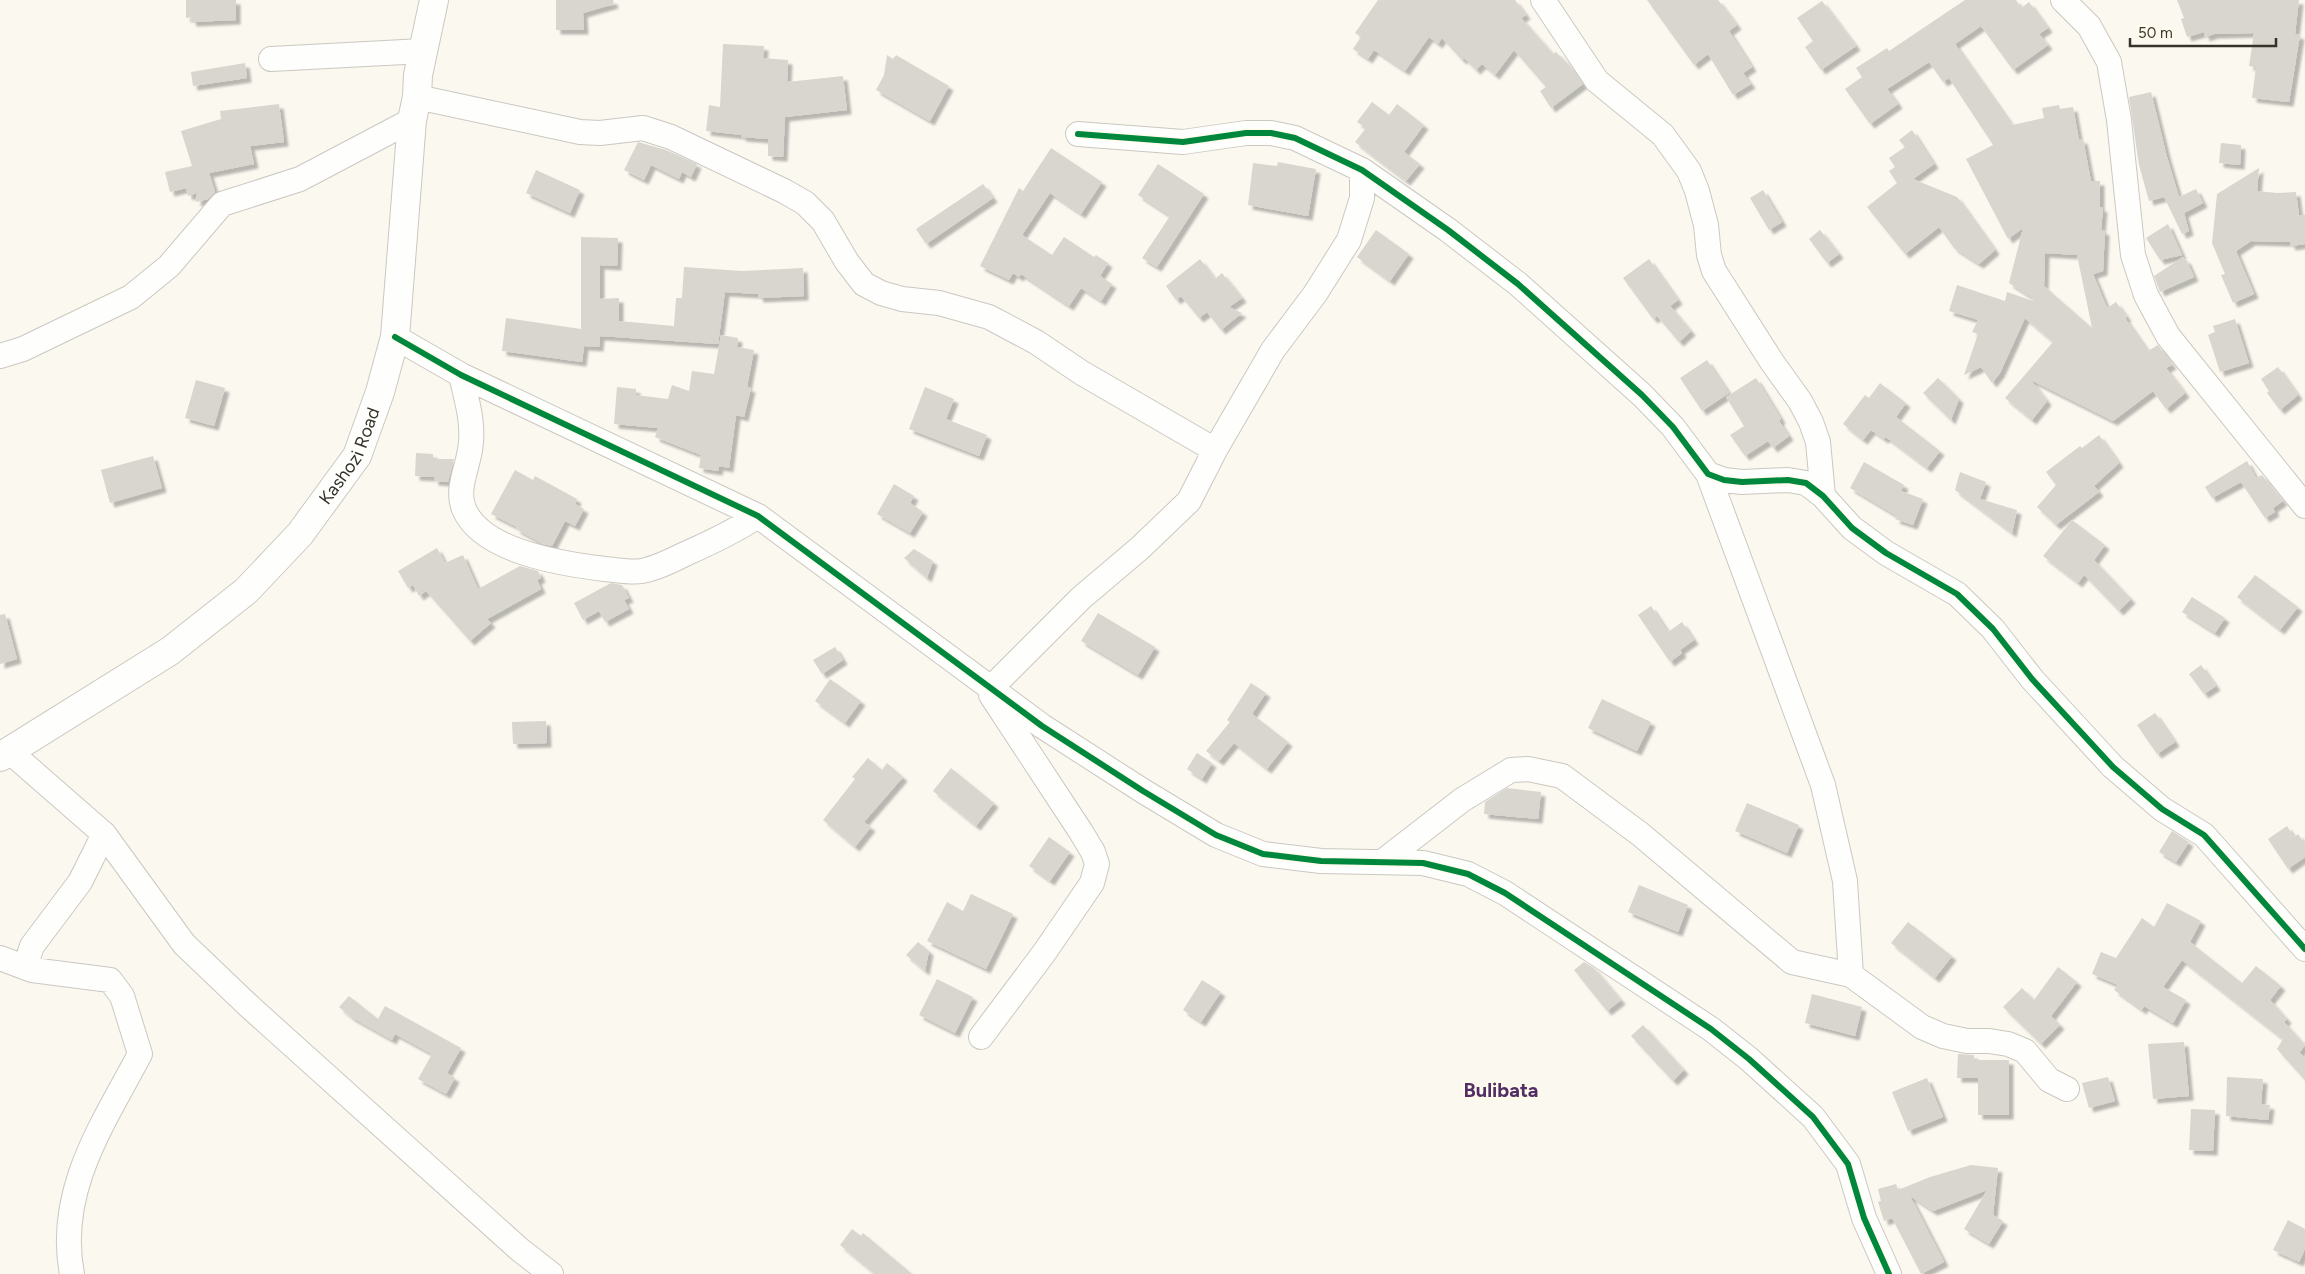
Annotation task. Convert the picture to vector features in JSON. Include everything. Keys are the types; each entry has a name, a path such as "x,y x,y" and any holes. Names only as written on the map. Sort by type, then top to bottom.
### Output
{"main road":[{"name":"Kashozi Road","path":"5,754 170,651 246,591 300,534 357,456 380,392 395,337 418,75 434,0"}],"street":[{"path":"1543,0 1597,81 1663,135 1688,171 1697,191 1706,225 1709,256 1714,271 1772,362 1800,401 1811,422 1818,442 1823,496"},
{"path":"2063,0 2089,26 2109,62 2120,120 2133,255 2146,295 2168,336 2305,506"},
{"path":"271,59 423,51"},
{"path":"0,356 23,349 131,296 169,266 222,204 300,179 415,109 580,132 600,133 643,128 671,137 805,203 823,221 847,262 864,284 881,293 902,300 939,303 988,318 1036,342 1082,373 1215,450"},
{"path":"1078,134 1183,142 1246,133 1271,134 1295,138 1362,170 1448,230 1518,284 1642,395 1673,427 1708,474 1823,785 1845,881 1851,975"},
{"path":"987,686 1081,598 1140,548 1188,501 1273,350 1315,294 1349,240 1362,198 1362,170"},
{"path":"395,337 461,375 758,516 1042,726 1216,835 1263,854 1321,861 1423,863 1468,874 1505,894 1695,1018 1749,1059 1813,1117 1839,1150 1853,1178 1864,1218 1888,1274"},
{"path":"461,375 471,416 471,444 460,498 464,510 478,529 493,540 550,560 575,566 640,572 655,568 732,533 758,516"},
{"path":"1708,474 1724,480 1742,482 1788,480 1806,483 1823,496 1852,528 1886,553 1957,594 1993,629 2032,679 2113,767 2162,809 2204,835 2305,949"},
{"path":"981,1037 1044,953 1092,883 1097,864 1093,852 1081,832 987,686"},
{"path":"5,754 104,834 184,944 250,1007 533,1261 551,1274"},
{"path":"1382,862 1462,800 1511,770 1528,769 1562,776 1640,834 1792,962 1851,975 1922,1027 1943,1036 1967,1041 1989,1041 2008,1044 2025,1051 2049,1080 2067,1089"},
{"path":"32,970 28,961 32,946 80,882 104,834"},
{"path":"0,958 32,970 110,980 122,996 140,1054 100,1130 78,1178 70,1207 68,1252 72,1274"}],"building":[{"path":"186,0 236,0 236,20 192,22 191,17 186,18"},
{"path":"556,0 613,0 614,4 583,13 584,30 556,30"},
{"path":"1378,0 1515,0 1526,15 1521,18 1553,54 1556,52 1570,66 1583,84 1551,108 1540,91 1546,87 1514,50 1495,75 1482,64 1476,70 1464,58 1462,60 1442,38 1438,44 1429,37 1405,71 1374,50 1368,59 1353,49 1361,37 1355,33"},
{"path":"1647,0 1718,0 1737,25 1729,31 1752,67 1743,73 1751,84 1733,95 1708,54 1694,65"},
{"path":"1965,0 2016,0 2021,8 2029,2 2048,28 2039,34 2048,45 2013,70 1981,26 1955,44 2012,125 2044,118 2042,108 2059,105 2060,109 2073,107 2079,140 2083,139 2091,181 2100,181 2100,207 2103,208 2101,230 2105,231 2103,271 2093,274 2107,308 2116,302 2148,351 2158,345 2172,365 2166,368 2185,393 2166,409 2153,391 2113,421 2031,380 2047,401 2032,420 2005,398 2053,342 2025,318 2000,373 1992,383 1981,367 1964,375 1978,334 1972,332 1978,320 1949,311 1957,285 2005,301 2007,292 2033,301 2034,299 2009,283 2023,228 2008,239 1966,159 1993,145 1949,78 1943,82 1929,62 1887,89 1898,104 1870,124 1845,89 1862,77 1856,68 1887,48 1889,51","holes":["2045,253 2077,255 2092,328 2044,286"]},
{"path":"2177,0 2299,0 2295,34 2300,35 2289,102 2252,98 2256,67 2249,66 2254,33 2214,34 2205,37 2204,32 2187,37 2181,19 2184,18"},
{"path":"1822,1 1856,46 1821,70 1805,47 1813,41 1797,18"},
{"path":"723,44 764,46 763,58 788,60 787,82 843,76 847,110 785,117 783,157 768,156 768,139 706,131 709,105 720,107"},
{"path":"887,55 893,59 896,55 949,86 930,121 876,90 884,75"},
{"path":"245,63 247,78 193,86 191,72"},
{"path":"2151,92 2179,197 2196,189 2203,203 2184,213 2189,231 2182,234 2164,197 2149,201 2139,165 2129,97"},
{"path":"1372,102 1389,115 1397,104 1424,125 1404,152 1420,164 1406,181 1355,142 1366,128 1357,122"},
{"path":"279,104 284,142 250,146 254,164 209,173 215,192 208,199 196,202 197,193 188,196 186,188 170,192 165,172 192,166 181,131 221,119 220,111"},
{"path":"1912,130 1934,164 1913,179 1957,197 1995,250 1979,264 1954,248 1939,227 1905,254 1867,207 1897,183 1889,171 1895,167 1889,158 1905,147 1899,140"},
{"path":"638,142 666,150 697,164 691,177 682,172 679,179 651,165 644,180 624,170"},
{"path":"2221,143 2241,145 2240,165 2219,163"},
{"path":"1051,148 1102,182 1081,214 1050,193 1022,235 1052,255 1064,237 1094,257 1096,255 1108,263 1100,276 1112,284 1101,301 1081,288 1069,306 1021,274 1019,277 1013,273 1009,280 980,266 1019,188 1023,191"},
{"path":"1278,162 1316,169 1308,216 1248,205 1253,163 1277,166"},
{"path":"1158,164 1204,194 1157,267 1142,258 1170,216 1138,195"},
{"path":"2259,168 2257,191 2296,192 2299,215 2305,215 2305,244 2291,246 2290,242 2251,241 2236,251 2254,294 2233,303 2221,275 2225,274 2212,243 2217,194"},
{"path":"536,170 580,190 570,213 526,193"},
{"path":"983,184 993,198 926,244 916,229"},
{"path":"1763,190 1782,222 1769,230 1750,198"},
{"path":"2168,224 2182,255 2160,260 2146,238"},
{"path":"1376,230 1409,254 1390,281 1357,257"},
{"path":"1820,230 1839,254 1827,263 1809,239"},
{"path":"581,237 618,238 617,266 600,265 600,299 619,298 619,321 674,326 676,298 682,298 684,267 742,271 803,268 804,296 759,298 758,294 725,292 718,344 600,336 599,347 584,346 582,362 502,351 506,318 581,329"},
{"path":"2183,257 2184,260 2186,259 2194,277 2160,292 2154,276"},
{"path":"1200,259 1215,279 1222,273 1242,298 1229,307 1242,313 1221,330 1207,312 1199,318 1181,296 1176,300 1166,286"},
{"path":"1649,259 1678,300 1670,306 1691,331 1679,342 1657,316 1653,319 1623,278"},
{"path":"2235,319 2249,363 2220,372 2208,335 2215,332 2213,326"},
{"path":"721,335 738,338 737,347 754,350 747,387 751,388 744,417 736,415 729,468 719,466 718,471 699,468 701,455 655,437 658,428 614,424 617,387 636,389 636,395 668,399 672,385 689,391 692,371 714,374"},
{"path":"1707,360 1729,393 1702,411 1680,378"},
{"path":"2278,367 2298,395 2280,410 2267,393 2269,391 2261,379"},
{"path":"1756,378 1789,436 1773,448 1768,441 1745,456 1730,435 1744,426 1726,397"},
{"path":"1938,378 1959,399 1951,420 1923,393"},
{"path":"196,380 225,388 214,426 185,418"},
{"path":"1880,383 1906,403 1896,417 1940,451 1927,468 1886,437 1884,439 1871,430 1863,440 1843,424 1865,395 1869,398"},
{"path":"925,387 954,399 946,419 987,435 979,456 909,429"},
{"path":"2099,435 2119,463 2094,486 2099,492 2056,525 2037,507 2056,485 2046,472 2080,446 2082,448"},
{"path":"416,453 433,454 433,459 454,459 448,482 434,481 434,477 415,476"},
{"path":"153,456 162,488 110,503 101,470"},
{"path":"2247,461 2256,478 2262,475 2283,501 2273,508 2275,512 2265,518 2241,482 2212,498 2205,487"},
{"path":"1864,462 1904,485 1901,491 1923,499 1913,525 1895,519 1897,516 1850,488"},
{"path":"515,470 533,480 535,476 577,499 575,504 584,509 575,526 565,521 552,546 543,544 516,529 517,527 491,514"},
{"path":"1960,472 1986,482 1980,499 2017,510 2012,533 1955,490"},
{"path":"894,484 914,496 910,503 923,512 910,533 877,514"},
{"path":"2072,520 2105,545 2094,560 2131,599 2119,611 2084,575 2078,583 2043,556"},
{"path":"437,548 445,563 463,555 478,589 520,566 538,571 541,578 537,580 541,589 487,619 491,623 470,641 426,591 419,596 413,585 408,588 398,571"},
{"path":"914,549 933,561 927,578 904,558"},
{"path":"2255,575 2298,607 2280,630 2237,597"},
{"path":"611,583 622,585 629,598 624,600 629,609 605,622 599,611 583,620 574,603"},
{"path":"2192,597 2225,618 2215,633 2182,612"},
{"path":"1651,606 1668,632 1682,622 1694,640 1680,650 1682,653 1670,662 1638,615"},
{"path":"1098,613 1155,647 1138,675 1081,641"},
{"path":"5,614 17,659 0,664 0,615"},
{"path":"835,647 843,660 822,674 813,660"},
{"path":"2201,665 2216,686 2204,694 2189,674"},
{"path":"830,679 861,701 845,723 815,701"},
{"path":"1251,683 1266,693 1252,714 1288,742 1267,769 1234,743 1219,761 1206,751 1230,722 1227,720"},
{"path":"1602,699 1651,722 1637,751 1588,728"},
{"path":"2155,713 2175,742 2157,754 2137,725"},
{"path":"546,721 547,743 513,744 512,722"},
{"path":"1197,753 1212,763 1202,779 1187,769"},
{"path":"868,758 882,770 887,763 903,777 864,822 871,827 855,847 823,820 855,779 852,777"},
{"path":"951,768 994,803 976,826 933,791"},
{"path":"1507,788 1541,792 1538,819 1484,814 1485,802"},
{"path":"1747,803 1799,825 1787,853 1735,831"},
{"path":"2287,826 2294,837 2298,834 2305,844 2305,857 2288,869 2268,839"},
{"path":"2172,831 2189,842 2176,862 2159,852"},
{"path":"1049,837 1070,852 1050,881 1029,866"},
{"path":"1639,885 1688,905 1678,932 1628,912"},
{"path":"971,894 1013,914 986,969 927,941 947,902 963,911"},
{"path":"2167,903 2201,921 2190,942 2242,983 2256,966 2281,986 2270,1000 2287,1019 2284,1022 2305,1045 2300,1052 2298,1051 2305,1058 2305,1080 2277,1049 2283,1039 2182,960 2163,987 2186,1000 2173,1023 2144,1006 2142,1010 2114,990 2118,985 2092,974 2101,952 2116,958 2142,918 2154,927"},
{"path":"1908,922 1952,956 1935,978 1891,943"},
{"path":"918,942 929,951 925,971 906,955"},
{"path":"1584,962 1594,968 1621,1000 1607,1011 1574,970"},
{"path":"2058,967 2077,982 2051,1016 2060,1025 2041,1044 2003,1007 2022,988 2034,1000"},
{"path":"937,979 973,997 955,1033 919,1015"},
{"path":"1202,980 1221,992 1201,1022 1183,1010"},
{"path":"1812,994 1862,1007 1855,1036 1805,1023"},
{"path":"349,996 378,1019 385,1006 461,1048 447,1073 455,1078 446,1094 418,1079 432,1054 395,1034 392,1040 351,1017 339,1007"},
{"path":"1643,1025 1684,1070 1673,1081 1631,1036"},
{"path":"2184,1042 2189,1096 2153,1099 2148,1044"},
{"path":"1958,1054 1974,1055 1974,1060 2009,1060 2009,1115 1978,1115 1978,1078 1957,1078"},
{"path":"2108,1077 2115,1101 2089,1108 2082,1083"},
{"path":"2227,1077 2263,1079 2261,1104 2270,1105 2268,1120 2226,1116"},
{"path":"1927,1078 1943,1117 1908,1131 1892,1092"},
{"path":"2191,1109 2215,1110 2213,1151 2189,1150"},
{"path":"1971,1165 1998,1168 1993,1215 2003,1221 1989,1244 1964,1229 1987,1190 1933,1211 1910,1196 1944,1262 1921,1274 1892,1218 1884,1221 1878,1202 1881,1201 1878,1189 1896,1184 1898,1190 1930,1177"},
{"path":"2288,1220 2305,1229 2305,1249 2299,1262 2273,1250"},
{"path":"852,1229 861,1236 863,1233 912,1274 875,1274 840,1245"}],"cycle path":[{"path":"1078,134 1183,142 1246,133 1271,133 1295,138 1362,170 1448,230 1518,284 1642,395 1673,427 1708,474 1724,480 1742,482 1788,480 1806,483 1823,496 1852,528 1886,553 1957,594 1993,629 2032,679 2113,767 2162,809 2204,835 2305,949"},
{"path":"395,337 461,375 758,516 1042,726 1216,835 1263,854 1321,861 1423,863 1468,874 1505,893 1711,1029 1749,1059 1813,1117 1848,1164 1864,1218 1889,1274"}],"district":[{"name":"Bulibata","path":"1501,1090"}]}
